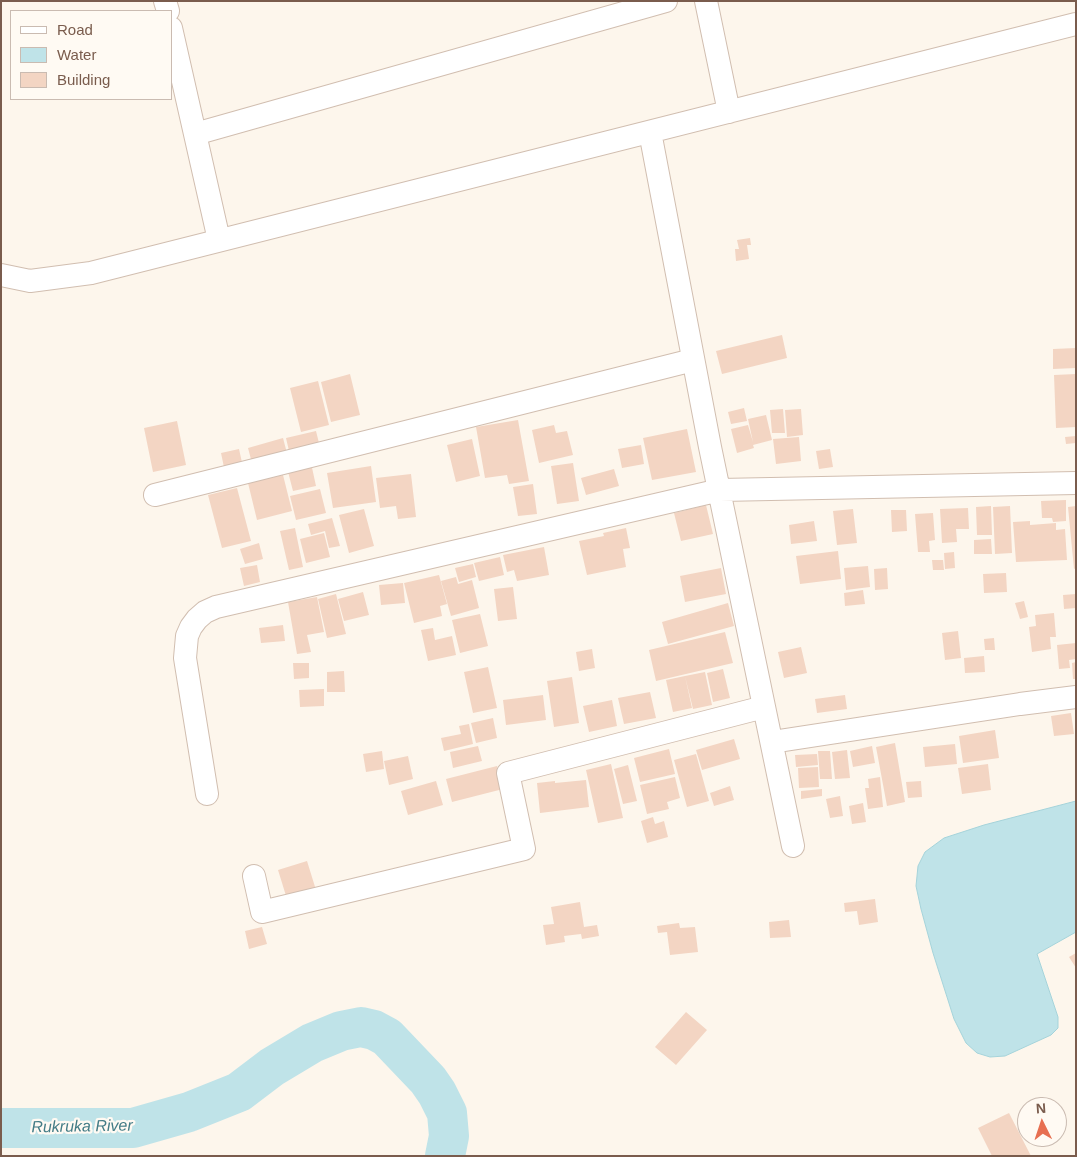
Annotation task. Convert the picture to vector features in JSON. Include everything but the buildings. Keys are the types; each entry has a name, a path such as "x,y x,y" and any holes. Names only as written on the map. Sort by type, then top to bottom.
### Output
{"street":[{"path":"195,134 666,1"},
{"path":"706,1 729,112"},
{"path":"1,275 30,281 91,272 1076,24"},
{"path":"172,32 219,240"},
{"path":"650,132 693,360 793,846"},
{"path":"155,495 693,360"},
{"path":"207,794 185,658 187,636 191,627 197,618 216,607 720,490 1076,483"},
{"path":"772,742 1076,697"},
{"path":"254,876 262,912 524,849 508,773 764,707"}],"water":[{"path":"1076,801 1076,932 1037,954 1058,1017 1058,1028 1051,1035 1005,1056 990,1057 977,1053 966,1043 954,1019 933,953 916,886 918,866 925,852 944,838 984,825"}],"waterway":[{"name":"Rukruka River","path":"1,1128 133,1128 189,1112 239,1092 272,1067 312,1043 341,1031 361,1027 374,1030 387,1037 428,1080 437,1093 447,1113 449,1136 445,1156"}]}
